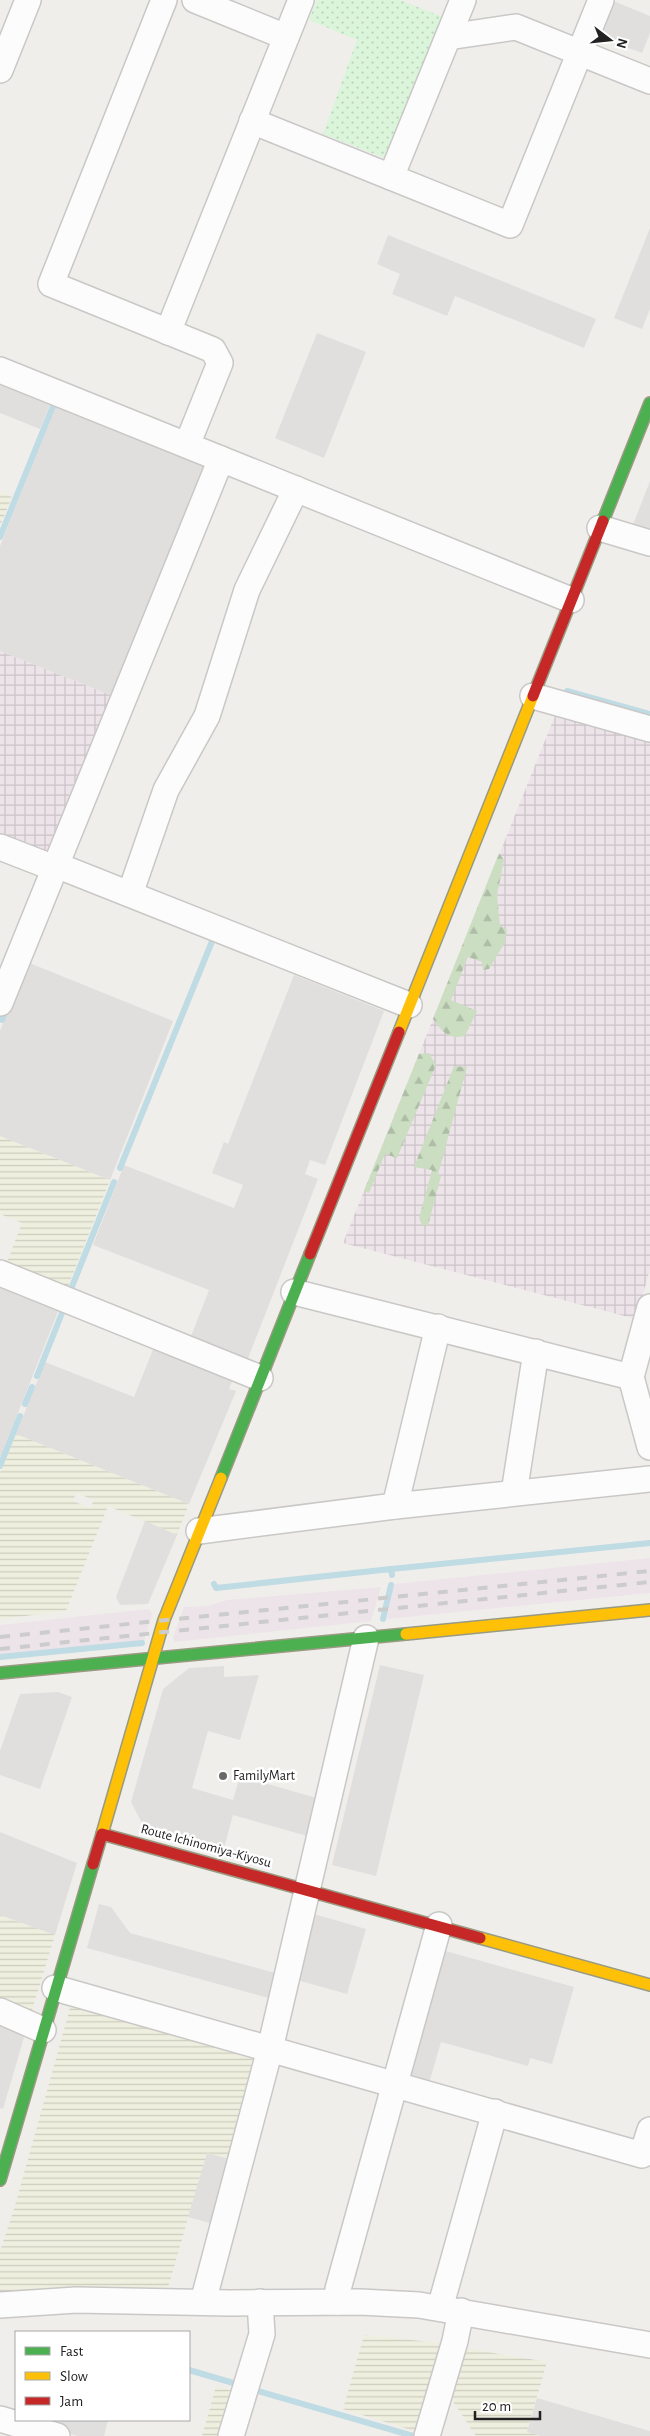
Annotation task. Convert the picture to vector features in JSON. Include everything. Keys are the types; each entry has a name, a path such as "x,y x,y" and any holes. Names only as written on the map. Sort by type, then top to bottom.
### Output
{"street":[{"path":"164,0 51,284 213,350 220,363 187,445"},
{"path":"195,0 286,37"},
{"path":"168,332 301,0"},
{"path":"391,177 463,0"},
{"path":"252,121 510,225 601,0"},
{"path":"0,70 16,12"},
{"path":"448,37 516,27 580,51 650,81"},
{"path":"0,370 571,600"},
{"path":"0,2180 164,1620 650,403"},
{"path":"0,1003 221,459"},
{"path":"130,894 166,790 206,716 247,590 296,489"},
{"path":"600,528 650,543"},
{"path":"533,696 650,729"},
{"path":"0,846 130,894 409,1005"},
{"path":"0,1273 260,1378"},
{"path":"294,1292 631,1377"},
{"path":"650,1307 631,1377 650,1447"},
{"path":"395,1506 438,1327"},
{"path":"514,1493 536,1352"},
{"path":"199,1531 395,1506 650,1479"},
{"path":"0,1674 152,1657 650,1610"},
{"path":"203,2302 270,2049 366,1638"},
{"name":"Route Ichinomiya-Kiyosu","path":"102,1834 650,1985"},
{"path":"337,2302 338,2289 397,2084 439,1926"},
{"path":"55,1988 642,2155 650,2130"},
{"path":"0,2011 44,2030"},
{"path":"427,2436 455,2341 450,2310 495,2112"},
{"path":"0,2305 76,2300 409,2304 650,2345"},
{"path":"231,2436 262,2334 260,2302"},
{"path":"0,2419 42,2434"}],"shaded area":[{"path":"611,0 650,16 650,33 642,53 596,36"},
{"path":"650,228 650,309 642,329 614,318"},
{"path":"388,235 596,319 584,348 455,296 447,316 392,294 400,274 377,264"},
{"path":"317,333 366,352 324,458 275,438"},
{"path":"0,381 51,402 40,429 0,413"},
{"path":"56,405 207,466 113,696 0,651 0,546"},
{"path":"650,481 650,535 631,530"},
{"path":"0,651 113,696 48,856 0,837"},
{"path":"556,713 650,739 650,1269 636,1319 343,1243"},
{"path":"27,962 173,1021 110,1180 0,1136 0,1031"},
{"path":"294,975 384,1011 325,1165 310,1160 305,1174 318,1179 245,1366 188,1344 209,1290 93,1245 124,1165 234,1208 243,1185 212,1173 224,1142 228,1144"},
{"path":"0,1285 59,1309 1,1456 0,1456"},
{"path":"154,1347 233,1379 229,1389 236,1391 189,1504 16,1434 45,1362 134,1397"},
{"path":"145,1521 177,1535 148,1604 120,1605 116,1597"},
{"path":"650,1558 650,1593 387,1619 394,1584"},
{"path":"381,1587 371,1621 175,1642 173,1638 184,1607 208,1606 227,1600"},
{"path":"149,1609 152,1614 144,1641 0,1656 0,1625"},
{"path":"380,1665 424,1675 376,1876 332,1865"},
{"path":"224,1666 224,1677 259,1675 240,1740 208,1731 192,1788 233,1800 240,1776 320,1799 311,1837 233,1815 224,1848 143,1825 131,1802 163,1689 189,1668"},
{"path":"58,1692 72,1697 40,1789 0,1775 0,1751 20,1694"},
{"path":"0,1832 77,1863 55,1935 0,1915"},
{"path":"99,1904 111,1907 130,1933 279,1974 272,1999 87,1948"},
{"path":"314,1914 366,1929 347,1994 297,1980"},
{"path":"442,1950 574,1987 552,2064 530,2058 528,2066 441,2042 428,2087 408,2082"},
{"path":"0,2023 25,2034 3,2109 0,2108"},
{"path":"207,2153 233,2160 217,2225 188,2217"},
{"path":"537,2398 650,2431 650,2436 541,2436 527,2432"},
{"path":"61,2421 108,2421 104,2436 78,2436 58,2430"}],"green space":[{"path":"317,0 400,0 443,17 389,152 382,157 323,134 357,40 309,20"},
{"path":"0,492 12,497 0,526"},
{"path":"499,853 504,860 497,895 500,925 507,930 504,944 489,969 483,970 482,962 468,957 451,1000 477,1011 465,1036 450,1036 433,1019"},
{"path":"429,1053 436,1065 397,1158 385,1154 369,1193 364,1191 419,1054"},
{"path":"454,1066 467,1067 438,1175 441,1176 428,1226 422,1225 419,1218 432,1170 414,1167"},
{"path":"0,1136 110,1180 65,1294 4,1270 22,1223 0,1214"},
{"path":"16,1434 189,1504 177,1535 108,1506 66,1611 0,1619 0,1473","holes":["76,1493 94,1500 90,1508 73,1501"]},
{"path":"0,1915 55,1935 29,2020 0,2008"},
{"path":"72,2001 252,2049 257,2060 233,2160 207,2153 167,2291 0,2294 0,2251 14,2209"},
{"path":"364,2335 449,2344 424,2434 343,2409"},
{"path":"459,2347 547,2362 527,2431 541,2436 476,2436 446,2391"},
{"path":"216,2386 239,2393 226,2436 202,2436"}],"waterway":[{"path":"0,537 55,401"},
{"path":"567,691 650,714"},
{"path":"120,1168 213,939"},
{"path":"2,1020 7,1007"},
{"path":"69,1294 114,1182"},
{"path":"37,1376 64,1308"},
{"path":"25,1404 32,1387"},
{"path":"0,1466 20,1416"},
{"path":"391,1569 650,1543"},
{"path":"214,1584 216,1588 391,1569 392,1575"},
{"path":"383,1619 391,1585"},
{"path":"0,1657 142,1643"},
{"path":"190,2370 240,2385"},
{"path":"254,2390 413,2436"}],"railway":[{"path":"0,1637 650,1571"},
{"path":"0,1649 650,1582"}],"traffic: fast":[{"path":"603,521 650,403"},
{"path":"221,1478 310,1254"},
{"path":"0,1673 406,1634"},
{"path":"0,2180 93,1864"}],"traffic: slow":[{"path":"399,1032 533,696"},
{"path":"102,1834 164,1620 221,1478"},
{"path":"406,1634 650,1610"},
{"path":"480,1938 650,1985"}],"traffic: jam":[{"path":"533,696 603,521"},
{"path":"310,1254 399,1032"},
{"path":"93,1864 102,1834 480,1938"}],"place":[{"name":"FamilyMart","path":"223,1776"}]}
